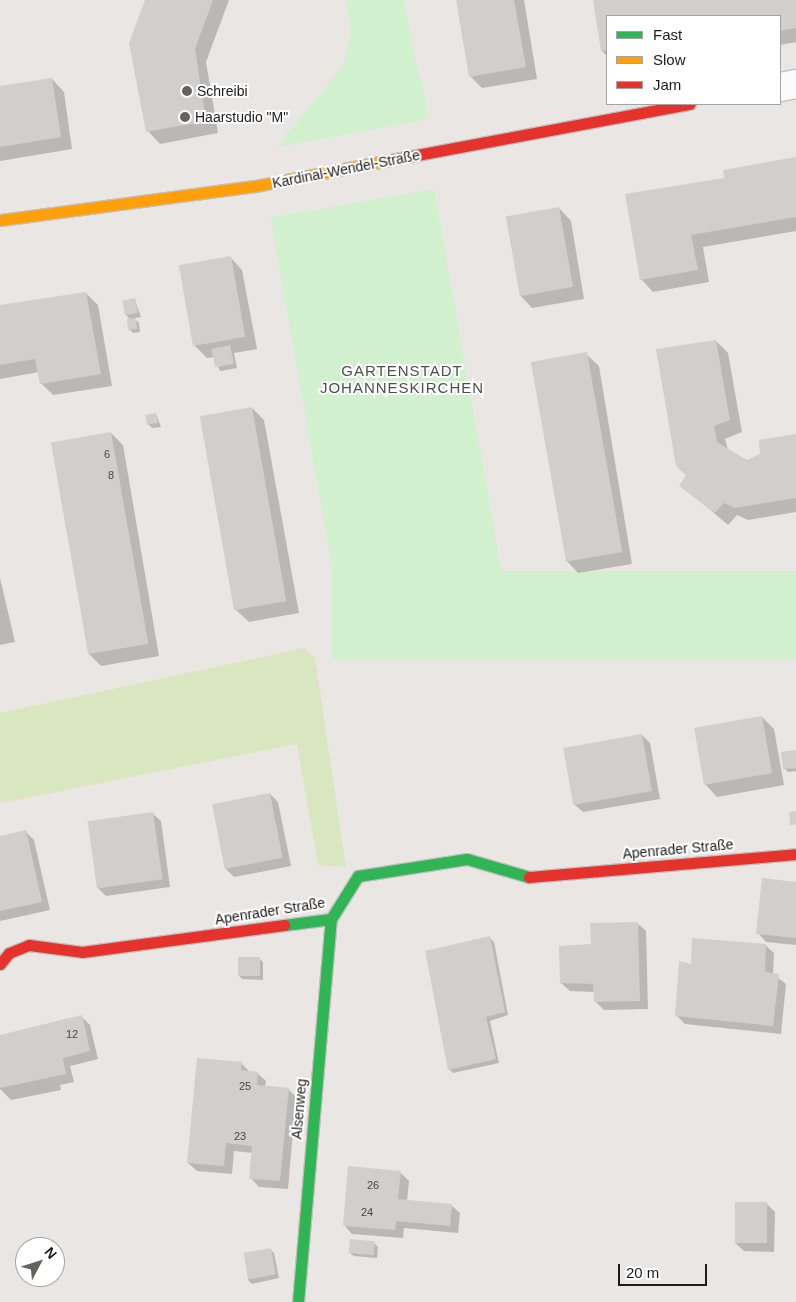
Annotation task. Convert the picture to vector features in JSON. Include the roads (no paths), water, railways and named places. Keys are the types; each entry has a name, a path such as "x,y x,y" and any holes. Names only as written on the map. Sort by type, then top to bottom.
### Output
{"street":[{"path":"781,87 796,84"},
{"name":"Kardinal-Wendel-Straße","path":"0,220 255,186 685,105"},
{"name":"Apenrader Straße","path":"0,964 9,953 29,945 82,952 331,919 358,876 467,859 528,876 796,854"},
{"name":"Alsenweg","path":"298,1302 331,919"}],"place":[{"name":"Schreibi","path":"187,91"},
{"name":"Haarstudio \"M\"","path":"185,117"}],"district":[{"name":"GARTENSTADT JOHANNESKIRCHEN","path":"402,378"}]}
